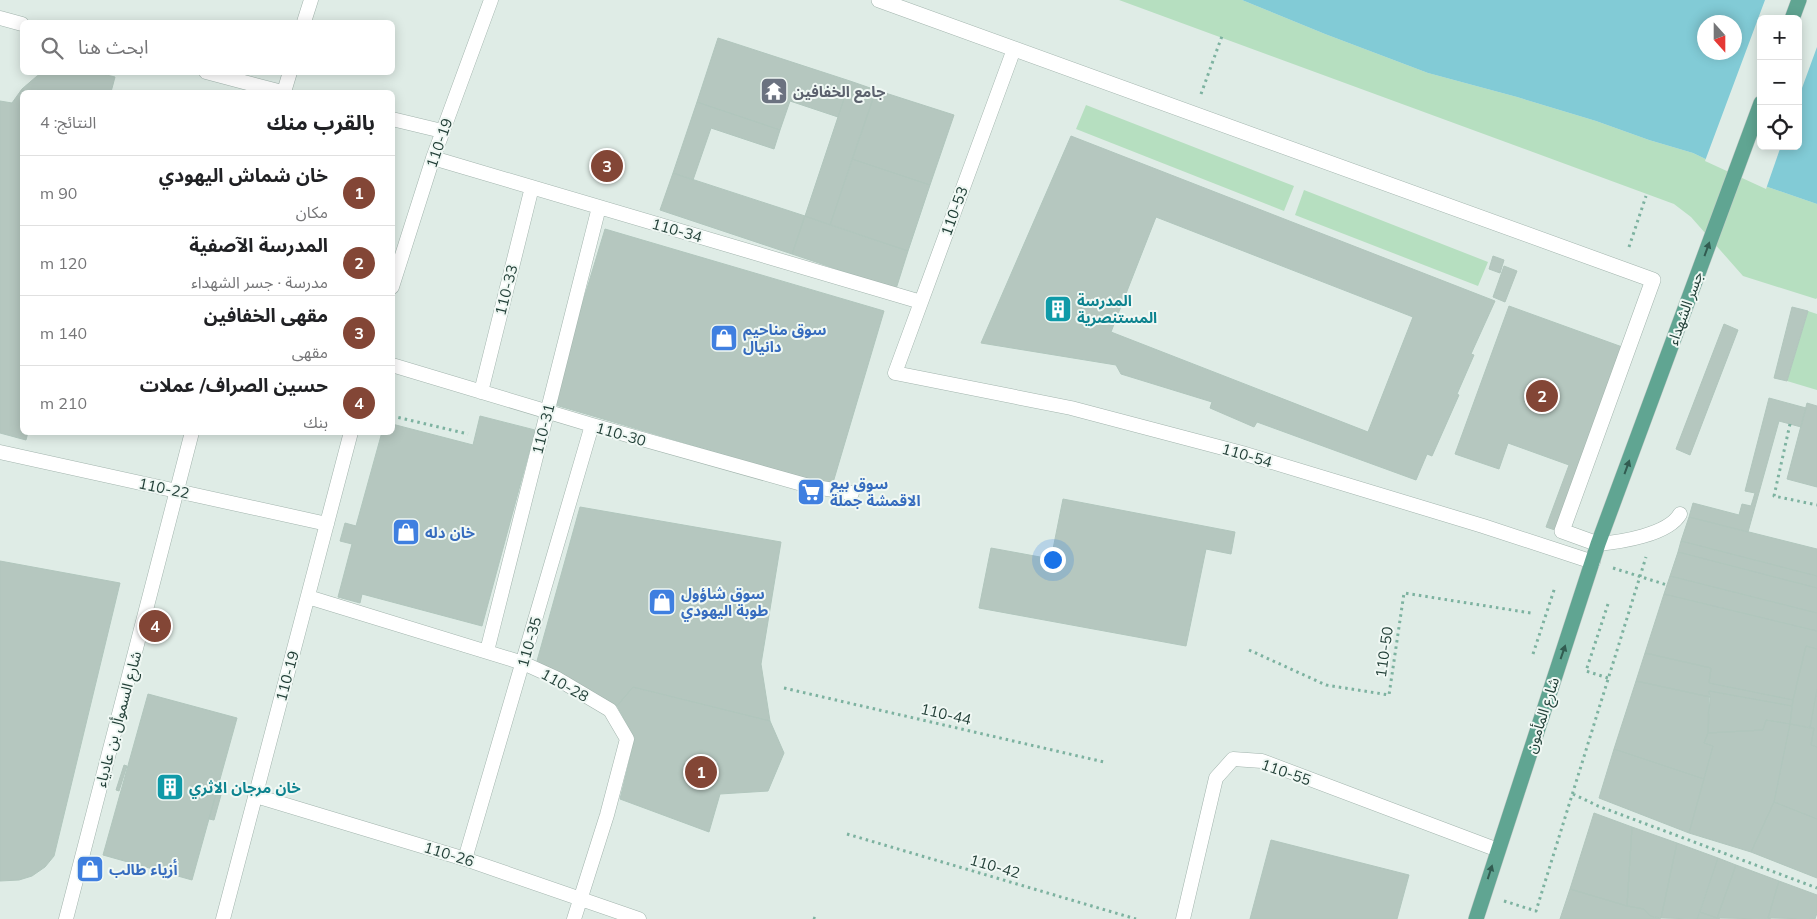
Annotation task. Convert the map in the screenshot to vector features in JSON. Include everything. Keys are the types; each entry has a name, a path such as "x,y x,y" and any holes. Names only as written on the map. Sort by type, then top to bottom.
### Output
{"main road":[{"path":"1793,15 1799,0"},
{"name":"جسر الشهداء","path":"1610,512 1760,105"},
{"name":"شارع المأمون","path":"1476,919 1610,512"}],"street":[{"path":"879,0 1653,280 1562,531 1598,544"}],"lane":[{"path":"305,20 311,0"},
{"name":"110-19","path":"395,278 442,131 491,0"},
{"path":"0,18 20,23"},
{"name":"110-53","path":"895,373 1014,49"},
{"path":"218,75 275,90"},
{"path":"284,90 289,75"},
{"path":"395,120 442,131"},
{"name":"110-34","path":"433,158 921,302"},
{"name":"110-33","path":"481,392 532,188"},
{"name":"110-31","path":"487,652 599,207"},
{"name":"110-30","path":"395,366 592,426 809,486 852,493"},
{"name":"110-54","path":"895,373 1071,408 1242,453 1483,526 1593,562"},
{"name":"110-35","path":"465,859 592,426"},
{"name":"شارع السموأل بن عادياء","path":"66,919 191,435"},
{"name":"110-19","path":"223,919 350,435"},
{"name":"110-22","path":"0,452 327,524"},
{"path":"1598,544 1624,542 1664,528 1680,514"},
{"name":"110-28","path":"308,597 523,663 556,678 610,710 627,739 582,899 574,919"},
{"name":"110-55","path":"1183,919 1216,778 1233,759 1262,761 1498,850"},
{"name":"110-26","path":"256,796 465,859 639,919"}],"path":[{"path":"1201,95 1222,36"},
{"path":"1630,246 1646,196"},
{"path":"395,417 468,434"},
{"path":"1790,424 1774,496 1817,506"},
{"path":"1483,894 1536,911 1647,554"},
{"path":"1593,562 1667,585"},
{"path":"1533,654 1555,587"},
{"name":"110-50","path":"1249,650 1326,685 1390,695 1404,593 1531,613"},
{"path":"1608,604 1586,671 1608,678"},
{"name":"110-44","path":"784,688 1104,762"},
{"path":"1573,794 1598,806 1817,888"},
{"name":"110-42","path":"847,834 1136,919"}],"green space":[{"path":"1119,0 1242,0 1428,73 1517,97 1693,153 1756,183 1817,204 1817,298 1743,276 1691,217 1674,204"},
{"path":"1086,105 1294,186 1284,211 1076,129"},
{"path":"1304,190 1488,262 1478,286 1295,215"},
{"path":"1808,311 1817,314 1817,390 1787,381"}],"water":[{"path":"1242,0 1817,0 1817,204 1756,183 1693,153 1517,97 1428,73"}],"pier":[{"path":"1765,0 1817,0 1817,47 1802,88 1802,15 1759,15"},
{"path":"1757,21 1757,150 1780,150 1766,189 1705,161"}],"building":[{"name":"جامع الخفافين","path":"718,38 850,81 838,117 790,101 780,130 697,102"},
{"path":"107,75 115,77 112,90 21,90 37,76"},
{"path":"850,81 876,90 830,225 805,216"},
{"path":"876,90 954,115 930,185 852,159"},
{"path":"20,92 20,435 27,435 26,440 0,433 0,101 12,103"},
{"path":"697,102 780,130 774,149 711,128 693,180 673,173"},
{"name":"المدرسة المستنصرية","path":"1071,136 1495,301 1471,354 1474,355 1457,394 1459,395 1432,456 1427,454 1416,480 1257,422 1254,427 1210,408 1212,402 1121,374 1116,365 981,343","holes":["1156,217 1413,317 1368,432 1111,332"]},
{"path":"852,159 930,185 908,251 830,225"},
{"path":"673,173 805,216 792,254 660,210"},
{"path":"805,216 908,251 896,289 792,254"},
{"name":"سوق مناحيم دانيال","path":"605,229 884,311 832,486 552,404"},
{"path":"1493,256 1504,260 1500,273 1489,269"},
{"path":"1504,266 1517,271 1505,302 1493,297"},
{"path":"1509,306 1625,348 1558,531 1546,527 1569,465 1508,443 1499,469 1455,454"},
{"path":"1792,307 1808,311 1787,381 1774,378"},
{"path":"1724,324 1738,330 1690,455 1676,449"},
{"path":"1769,398 1806,408 1801,427 1779,421 1748,532 1689,517 1693,503 1739,515 1742,504 1751,506 1755,493 1745,491"},
{"path":"1807,403 1817,406 1817,487 1787,479"},
{"path":"480,416 535,430 482,626 362,594 360,603 338,597 352,544 340,541 345,523 356,526 381,435 395,435 395,425 473,445"},
{"path":"1063,499 1235,532 1231,554 1206,549 1186,646 979,608 991,548 1051,559"},
{"name":"سوق شاؤول طوبة اليهودي","path":"580,507 781,542 761,664 770,721 633,687 617,706 537,661"},
{"path":"1689,517 1817,549 1817,576 1681,541"},
{"path":"1681,541 1817,576 1817,588 1678,552"},
{"path":"1678,552 1817,588 1817,613 1670,576"},
{"path":"0,561 120,583 54,856 45,867 32,876 19,880 0,881"},
{"path":"1670,576 1817,613 1817,631 1664,594"},
{"path":"1664,594 1817,631 1817,649 1806,646 1793,700 1709,683 1711,668 1645,653"},
{"path":"1806,646 1817,649 1817,689 1810,728 1790,724 1793,700"},
{"path":"1645,653 1711,668 1709,683 1793,700 1792,706 1709,691 1710,697 1636,681"},
{"path":"1636,681 1710,697 1708,733 1704,743 1713,746 1704,779 1614,749"},
{"path":"633,687 770,721 784,753 768,791 720,794 709,832 620,799 635,738 617,706"},
{"path":"1817,689 1817,747 1811,745 1814,728 1810,728"},
{"path":"1709,691 1792,706 1790,724 1766,720 1763,730 1708,733"},
{"name":"خان مرجان الاثري","path":"148,694 237,718 192,880 103,855"},
{"path":"1766,720 1790,724 1774,802 1751,852 1689,833 1713,746 1704,743 1708,733 1763,730"},
{"path":"1790,724 1814,728 1811,745 1817,747 1817,819 1774,802"},
{"path":"1614,749 1704,779 1689,833 1599,798"},
{"path":"124,765 127,766 119,791 116,790"},
{"path":"216,794 221,795 214,820 209,819"},
{"path":"1774,802 1817,819 1817,878 1751,852"},
{"path":"1594,813 1632,827 1627,906 1570,889"},
{"path":"1632,827 1677,843 1661,918 1650,916 1644,909 1627,906"},
{"path":"1271,840 1409,875 1397,919 1250,919"},
{"path":"1677,843 1718,858 1697,919 1661,918"},
{"path":"1718,858 1736,865 1717,918 1700,912"},
{"path":"1736,865 1779,881 1768,918 1771,919 1717,918"},
{"path":"1779,881 1817,895 1815,919 1768,918"},
{"path":"1570,889 1627,906 1644,909 1650,916 1661,919 1560,919"},
{"path":"1700,912 1717,918 1720,919 1697,919"}],"place":[{"name":"جامع الخفافين","path":"774,91"},
{"name":"مقهى الخفافين","path":"607,166"},
{"name":"المدرسة المستنصرية","path":"1058,309"},
{"name":"سوق مناحيم دانيال","path":"724,338"},
{"name":"المدرسة الآصفية","path":"1542,396"},
{"name":"سوق بيع الاقمشة جملة","path":"811,492"},
{"name":"خان دله","path":"406,532"},
{"name":"سوق شاؤول طوبة اليهودي","path":"662,602"},
{"name":"حسين الصراف/ عملات","path":"155,626"},
{"name":"خان شماش اليهودي","path":"701,772"},
{"name":"خان مرجان الاثري","path":"170,787"},
{"name":"أزياء طالب","path":"90,869"}]}
